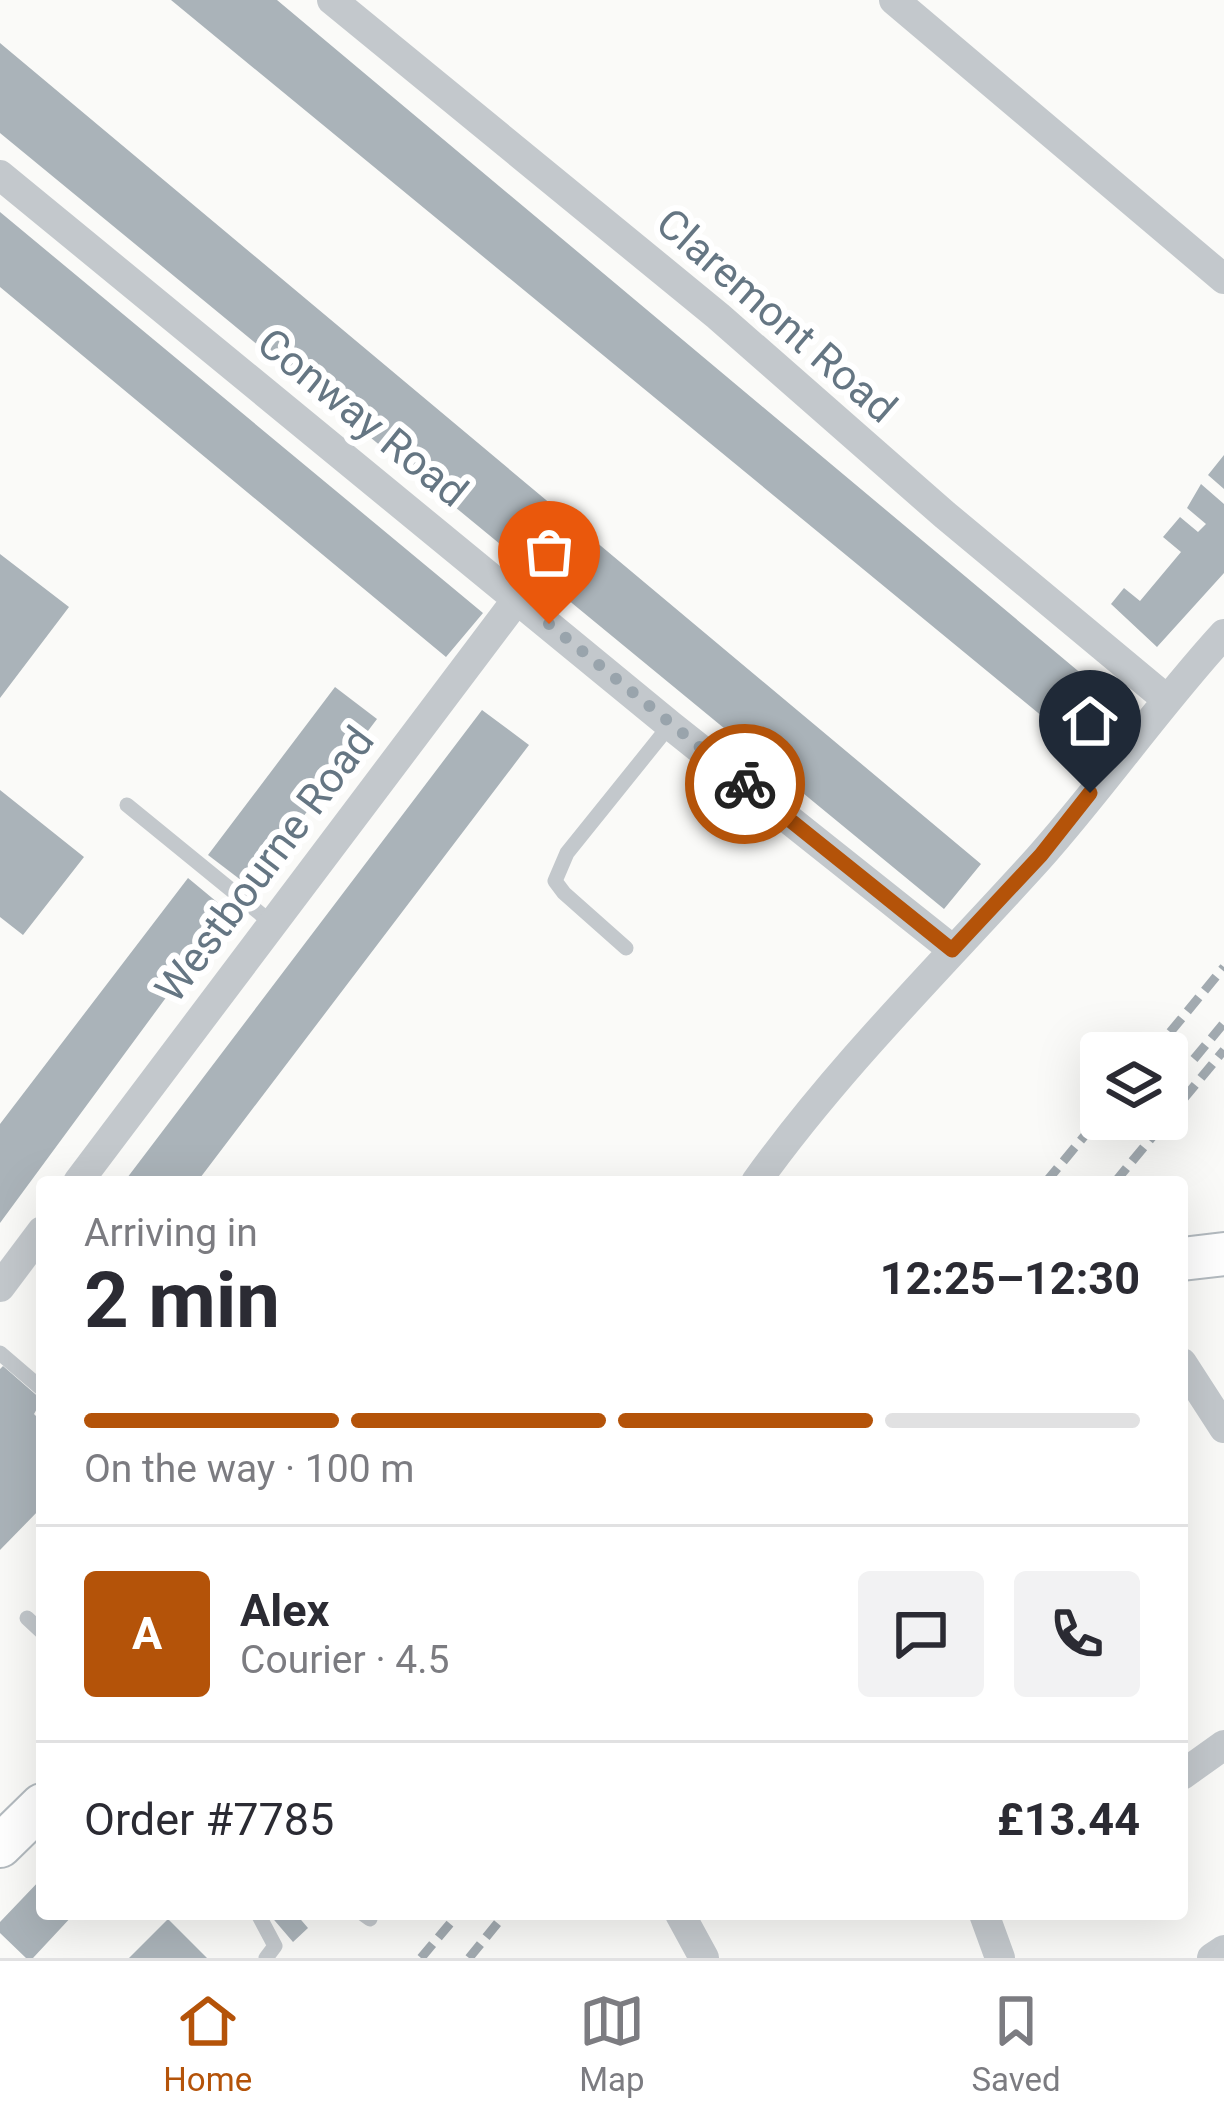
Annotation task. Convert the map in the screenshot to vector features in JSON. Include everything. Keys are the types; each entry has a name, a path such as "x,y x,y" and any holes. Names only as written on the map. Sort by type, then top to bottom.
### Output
{"main road":[{"path":"1188,1258 1224,1254"},
{"path":"0,1846 36,1811"}],"street":[{"name":"Claremont Road","path":"332,0 718,316 945,515 1165,698"},
{"path":"894,0 1224,279"},
{"name":"Conway Road","path":"0,176 952,950"},
{"name":"Westbourne Road","path":"84,1176 518,598"},
{"path":"761,1176 952,950 1041,855 1165,698 1224,634"},
{"path":"0,1288 36,1239"},
{"path":"1188,1372 1224,1428"},
{"path":"1188,1771 1224,1745"},
{"path":"683,1920 704,1958"},
{"path":"986,1920 1000,1958"},
{"path":"1212,1958 1224,1950"}],"lane":[{"path":"626,948 555,881 567,854 670,725"},
{"path":"127,805 273,924"},
{"path":"0,1353 36,1384"},
{"path":"27,1618 36,1626"},
{"path":"261,1920 275,1946 266,1958"}],"building":[{"path":"171,0 277,0 1108,696 1071,740"},
{"path":"0,43 981,864 944,909 0,133"},
{"path":"0,212 483,613 446,657 0,287"},
{"path":"1224,455 1224,489 1208,475"},
{"path":"1201,484 1224,504 1224,573 1157,647 1111,604 1124,588 1140,601 1181,552 1163,537 1180,517 1198,532 1206,524 1187,508"},
{"path":"0,554 69,607 0,698"},
{"path":"335,687 377,719 250,887 208,855"},
{"path":"482,710 529,745 202,1176 129,1176"},
{"path":"0,790 84,857 23,935 0,917"},
{"path":"188,878 229,912 0,1223 0,1124"},
{"path":"3,1366 36,1395 36,1513 0,1550"},
{"path":"36,1884 36,1920 68,1920 33,1958 26,1958 0,1933 0,1922"},
{"path":"169,1920 207,1958 129,1958"},
{"path":"274,1920 301,1920 308,1928 293,1942"}],"railway":[{"path":"1170,1032 1224,967"},
{"path":"1194,1059 1224,1023"},
{"path":"1120,1176 1224,1050"},
{"path":"1051,1176 1081,1140"},
{"path":"421,1958 453,1920"},
{"path":"469,1958 500,1920"}],"way so far":[{"path":"549,624 745,784"}],"route":[{"path":"745,784 952,950 1041,855 1090,793"}]}
